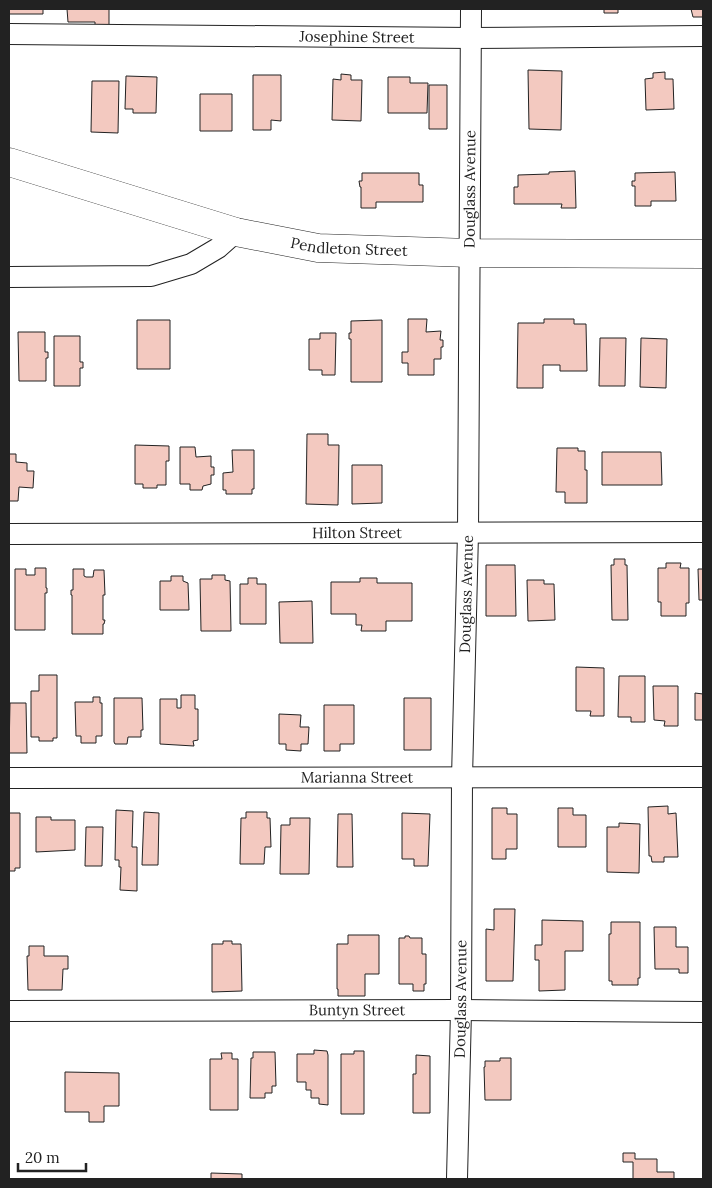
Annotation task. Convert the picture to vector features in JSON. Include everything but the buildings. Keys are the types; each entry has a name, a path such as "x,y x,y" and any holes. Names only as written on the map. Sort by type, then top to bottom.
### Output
{"main road":[{"path":"9,162 236,232"},
{"name":"Pendleton Street","path":"236,232 318,248 470,253 703,254"}],"street":[{"name":"Douglass Avenue","path":"457,1179 461,1010 462,778 468,533 471,9"},
{"name":"Josephine Street","path":"9,34 471,38 703,36"},
{"path":"9,277 151,276 191,264 218,248 236,232"},
{"name":"Hilton Street","path":"9,534 703,532"},
{"name":"Marianna Street","path":"9,778 703,777"},
{"name":"Buntyn Street","path":"9,1011 461,1010 703,1012"}]}
